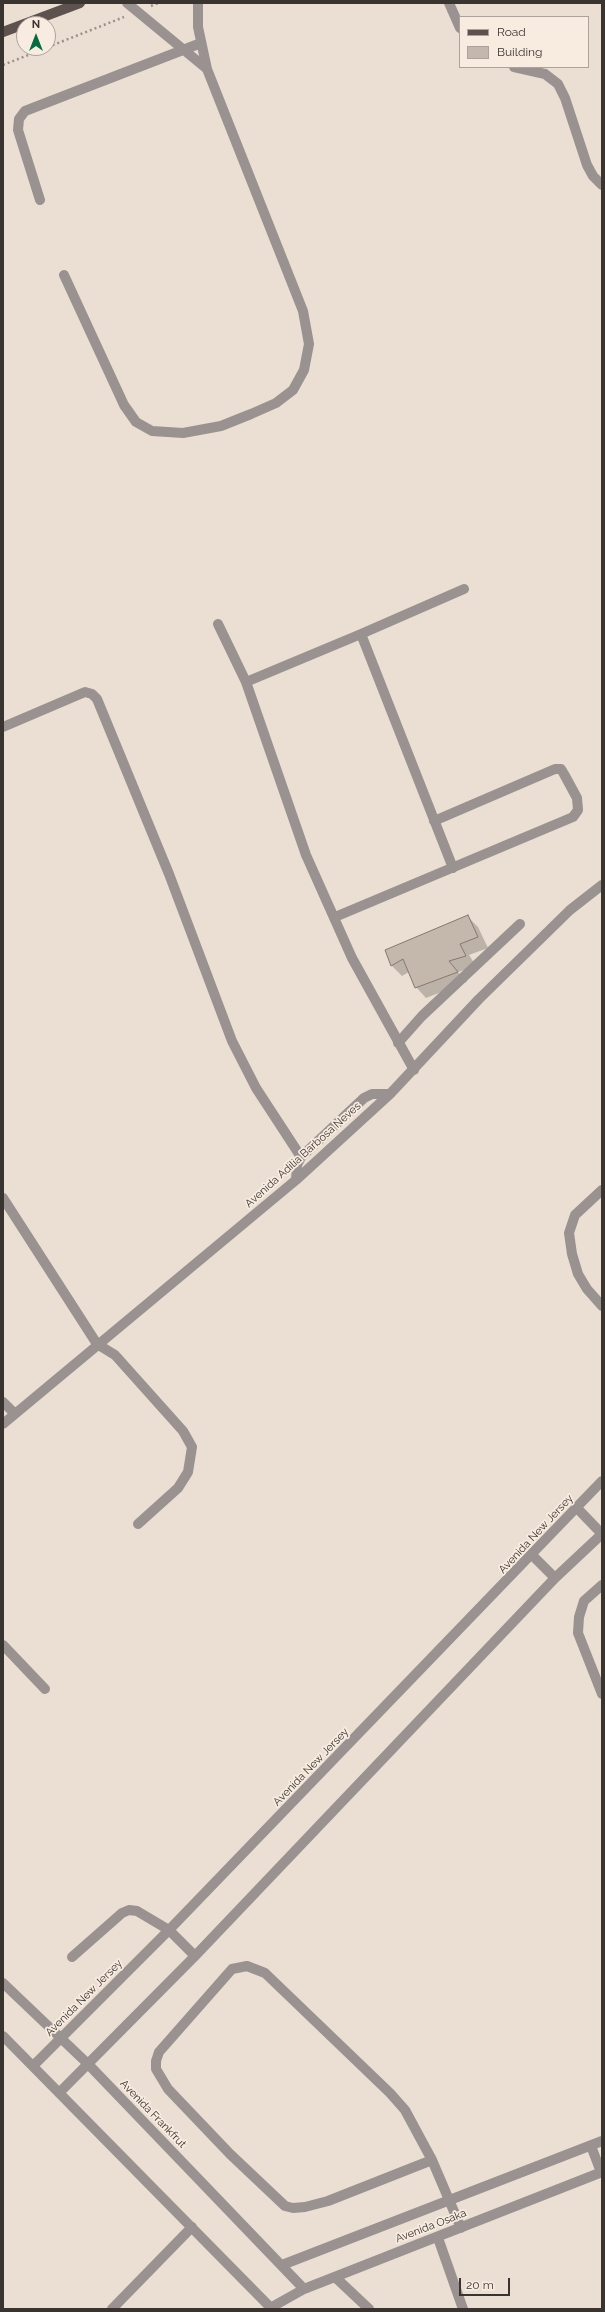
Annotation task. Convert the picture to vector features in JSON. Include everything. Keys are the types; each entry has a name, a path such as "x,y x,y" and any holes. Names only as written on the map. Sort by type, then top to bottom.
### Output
{"main road":[{"path":"3,32 80,3"}],"street":[{"path":"127,3 206,69"},
{"path":"64,275 124,406 136,422 152,431 183,433 221,426 276,403 293,390 304,370 308,344 303,311 206,69 201,43 198,3"},
{"path":"449,3 459,26"},
{"path":"40,200 18,130 18,119 25,111 184,52 201,43"},
{"path":"518,68 545,74 558,84 566,98 587,165 593,176 602,185"},
{"path":"246,682 464,589"},
{"path":"218,624 246,682 306,855 352,958 414,1070"},
{"path":"361,634 453,868"},
{"path":"3,727 85,692 92,694 97,699 169,874 232,1041 256,1088 301,1157"},
{"path":"335,917 573,817 578,810 577,798 561,770 555,769 434,821"},
{"name":"Avenida Adilia Barbosa Neves","path":"3,1424 97,1344 296,1180 390,1094 479,999 570,910 602,885"},
{"path":"398,1043 422,1016 520,924"},
{"path":"296,1180 297,1165 301,1157 364,1098 372,1094 390,1094"},
{"path":"602,1190 575,1215 569,1233 572,1254 578,1274 587,1289 602,1306"},
{"path":"3,1198 97,1344 115,1355 183,1431 192,1447 188,1472 178,1488 138,1524"},
{"path":"3,1402 15,1414"},
{"name":"Avenida New Jersey","path":"33,2066 60,2037 169,1930 533,1556 602,1482"},
{"path":"60,2092 195,1956 555,1578 602,1534 577,1508"},
{"path":"533,1556 555,1578"},
{"path":"602,1585 584,1601 579,1617 578,1634 602,1694"},
{"path":"3,1645 45,1689"},
{"path":"72,1957 122,1913 129,1910 137,1911 169,1930 195,1956"},
{"path":"432,2160 328,2201 305,2207 292,2208 284,2206 230,2154 168,2089 156,2069 156,2061 159,2052 232,1969 247,1966 256,1968 275,1982 396,2100 432,2160 450,2199 461,2228"},
{"name":"Avenida Frankfrut","path":"3,1983 88,2064 304,2289"},
{"path":"3,2036 60,2092 271,2308"},
{"name":"Avenida Osaka","path":"282,2265 602,2141"},
{"path":"590,2146 602,2172"},
{"name":"Avenida Osaka","path":"271,2308 304,2289 438,2238 602,2172"},
{"path":"112,2309 192,2227"},
{"path":"438,2238 463,2309"},
{"path":"335,2277 369,2309"}],"path":[{"path":"56,44 158,3"},
{"path":"3,65 26,56"}],"building":[{"path":"468,915 478,937 460,944 466,956 449,961 458,972 415,988 403,959 391,966 385,950"}]}
